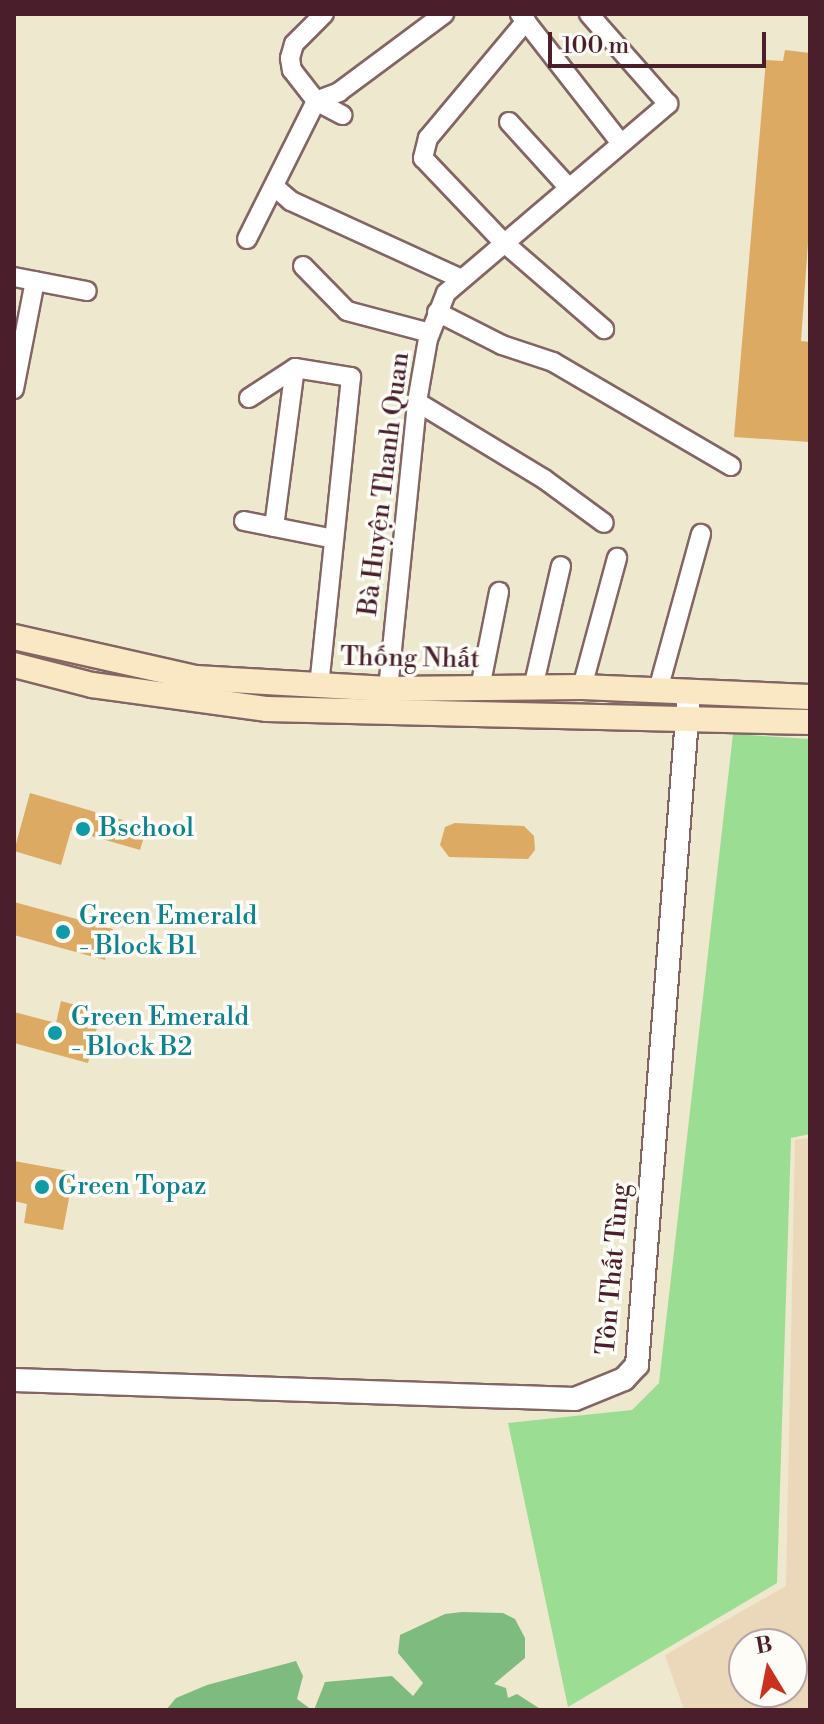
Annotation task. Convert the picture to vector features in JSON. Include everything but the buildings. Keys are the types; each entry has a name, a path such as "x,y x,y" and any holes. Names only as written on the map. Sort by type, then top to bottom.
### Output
{"main road":[{"name":"Thống Nhất","path":"14,637 196,678 388,689 582,687 810,697"},
{"name":"Thống Nhất","path":"14,665 92,685 267,709 810,722"}],"street":[{"path":"324,14 294,44 290,58 292,70 316,101 342,115"},
{"path":"247,239 276,188 290,147 316,101 339,92 444,14"},
{"name":"Bà Huyện Thanh Quan","path":"388,689 417,402 437,312 459,278 668,104 589,14"},
{"path":"604,329 502,241 437,177 423,152 428,138 523,18 616,137"},
{"path":"509,122 569,188"},
{"path":"276,188 291,201 459,278"},
{"path":"303,266 347,311 430,333"},
{"path":"14,277 87,291"},
{"path":"14,389 35,281"},
{"path":"437,312 502,345 553,362 731,466"},
{"path":"274,527 295,368"},
{"path":"249,398 295,368 351,377 319,685"},
{"path":"417,402 544,479 604,523"},
{"path":"244,521 334,539"},
{"path":"658,690 701,534"},
{"path":"582,687 617,558"},
{"path":"533,688 561,566"},
{"path":"480,688 499,592"},
{"name":"Tôn Thất Tùng","path":"14,1380 575,1399 624,1379 637,1365 689,692"}],"shaded area":[{"path":"810,1138 810,1710 684,1710 665,1655 786,1586 795,1140"}],"green space":[{"path":"733,734 810,739 810,1134 791,1138 777,1583 568,1707 508,1423 632,1410 659,1383"},
{"path":"503,1613 515,1619 525,1638 525,1658 494,1684 506,1688 508,1698 517,1694 542,1710 314,1710 325,1682 392,1676 413,1696 423,1683 398,1653 400,1635 445,1614"},
{"path":"296,1661 303,1676 297,1699 312,1710 166,1710 176,1698 207,1685"}],"place":[{"name":"Bschool","path":"83,829"},
{"name":"Green Emerald - Block B1","path":"63,932"},
{"name":"Green Emerald - Block B2","path":"55,1033"},
{"name":"Green Topaz","path":"42,1187"}]}
